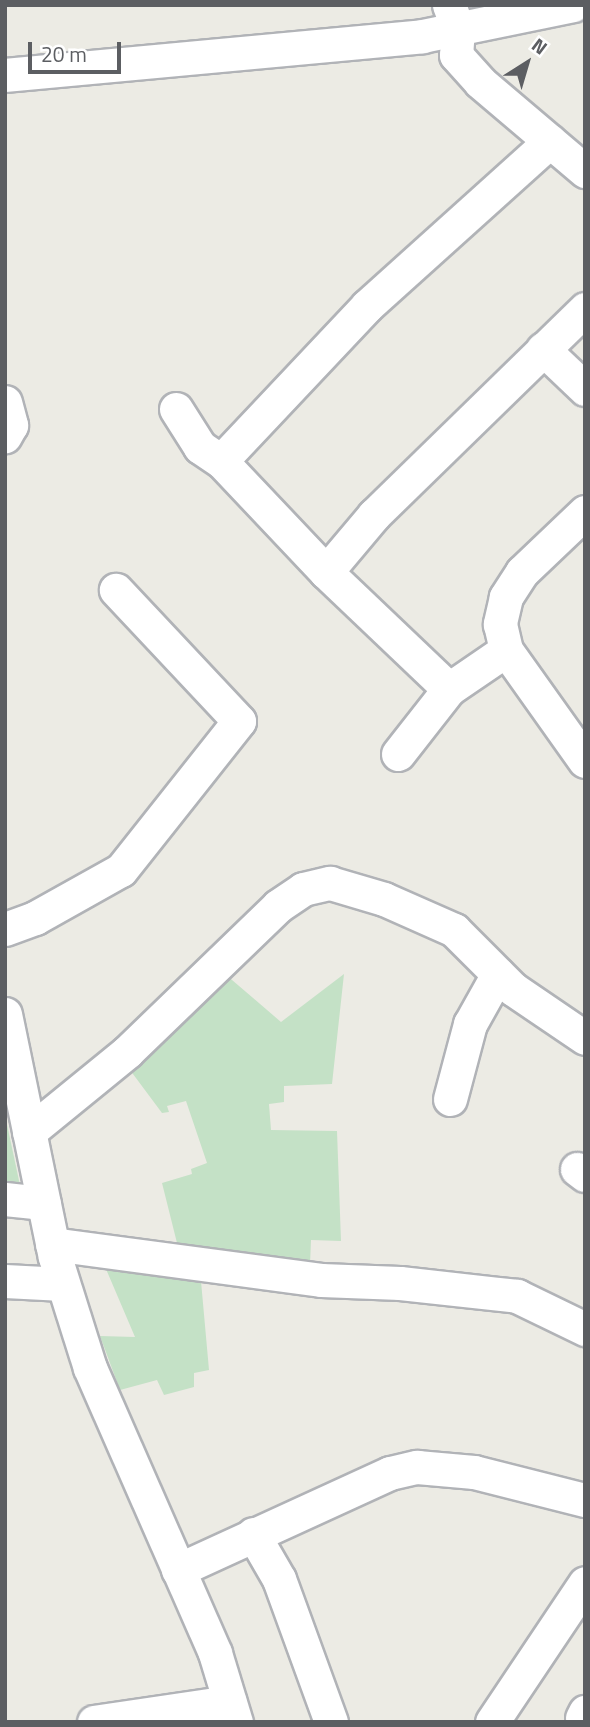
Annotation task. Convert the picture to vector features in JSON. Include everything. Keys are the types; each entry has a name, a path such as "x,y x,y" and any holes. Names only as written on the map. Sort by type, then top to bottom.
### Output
{"street":[{"path":"5,75 223,57 453,17 573,5"},
{"path":"453,17 456,55 480,82 585,171"},
{"path":"221,461 367,306 550,141"},
{"path":"326,572 374,515 585,309"},
{"path":"543,349 585,390"},
{"path":"5,402 11,425 5,436"},
{"path":"176,409 200,447 221,461 326,572 449,690"},
{"path":"585,512 522,572 506,597 500,624 506,650 585,761"},
{"path":"5,929 35,919 121,870 239,721 116,590"},
{"path":"398,754 449,690 506,650"},
{"path":"29,1132 127,1052 278,906 303,889 330,883 384,899 454,930 498,974 585,1038"},
{"path":"450,1099 470,1024 498,974"},
{"path":"5,1014 52,1244 90,1368 215,1653 233,1712 94,1722"},
{"path":"5,1199 44,1203"},
{"path":"52,1244 141,1253 321,1280 400,1283 517,1296 585,1329"},
{"path":"5,1281 64,1284"},
{"path":"178,1570 390,1473 417,1467 474,1472 585,1500"},
{"path":"253,1534 279,1579 331,1722"},
{"path":"492,1722 585,1583"}],"green space":[{"path":"225,974 281,1022 344,974 332,1084 284,1086 284,1102 269,1104 271,1130 337,1131 341,1241 311,1240 310,1265 178,1247 162,1183 192,1174 191,1169 207,1163 186,1101 167,1106 169,1112 162,1113 130,1070"},
{"path":"5,1115 21,1190 5,1186"},
{"path":"103,1262 200,1270 209,1370 194,1373 194,1387 164,1395 157,1380 120,1390 100,1336 135,1337"}]}
